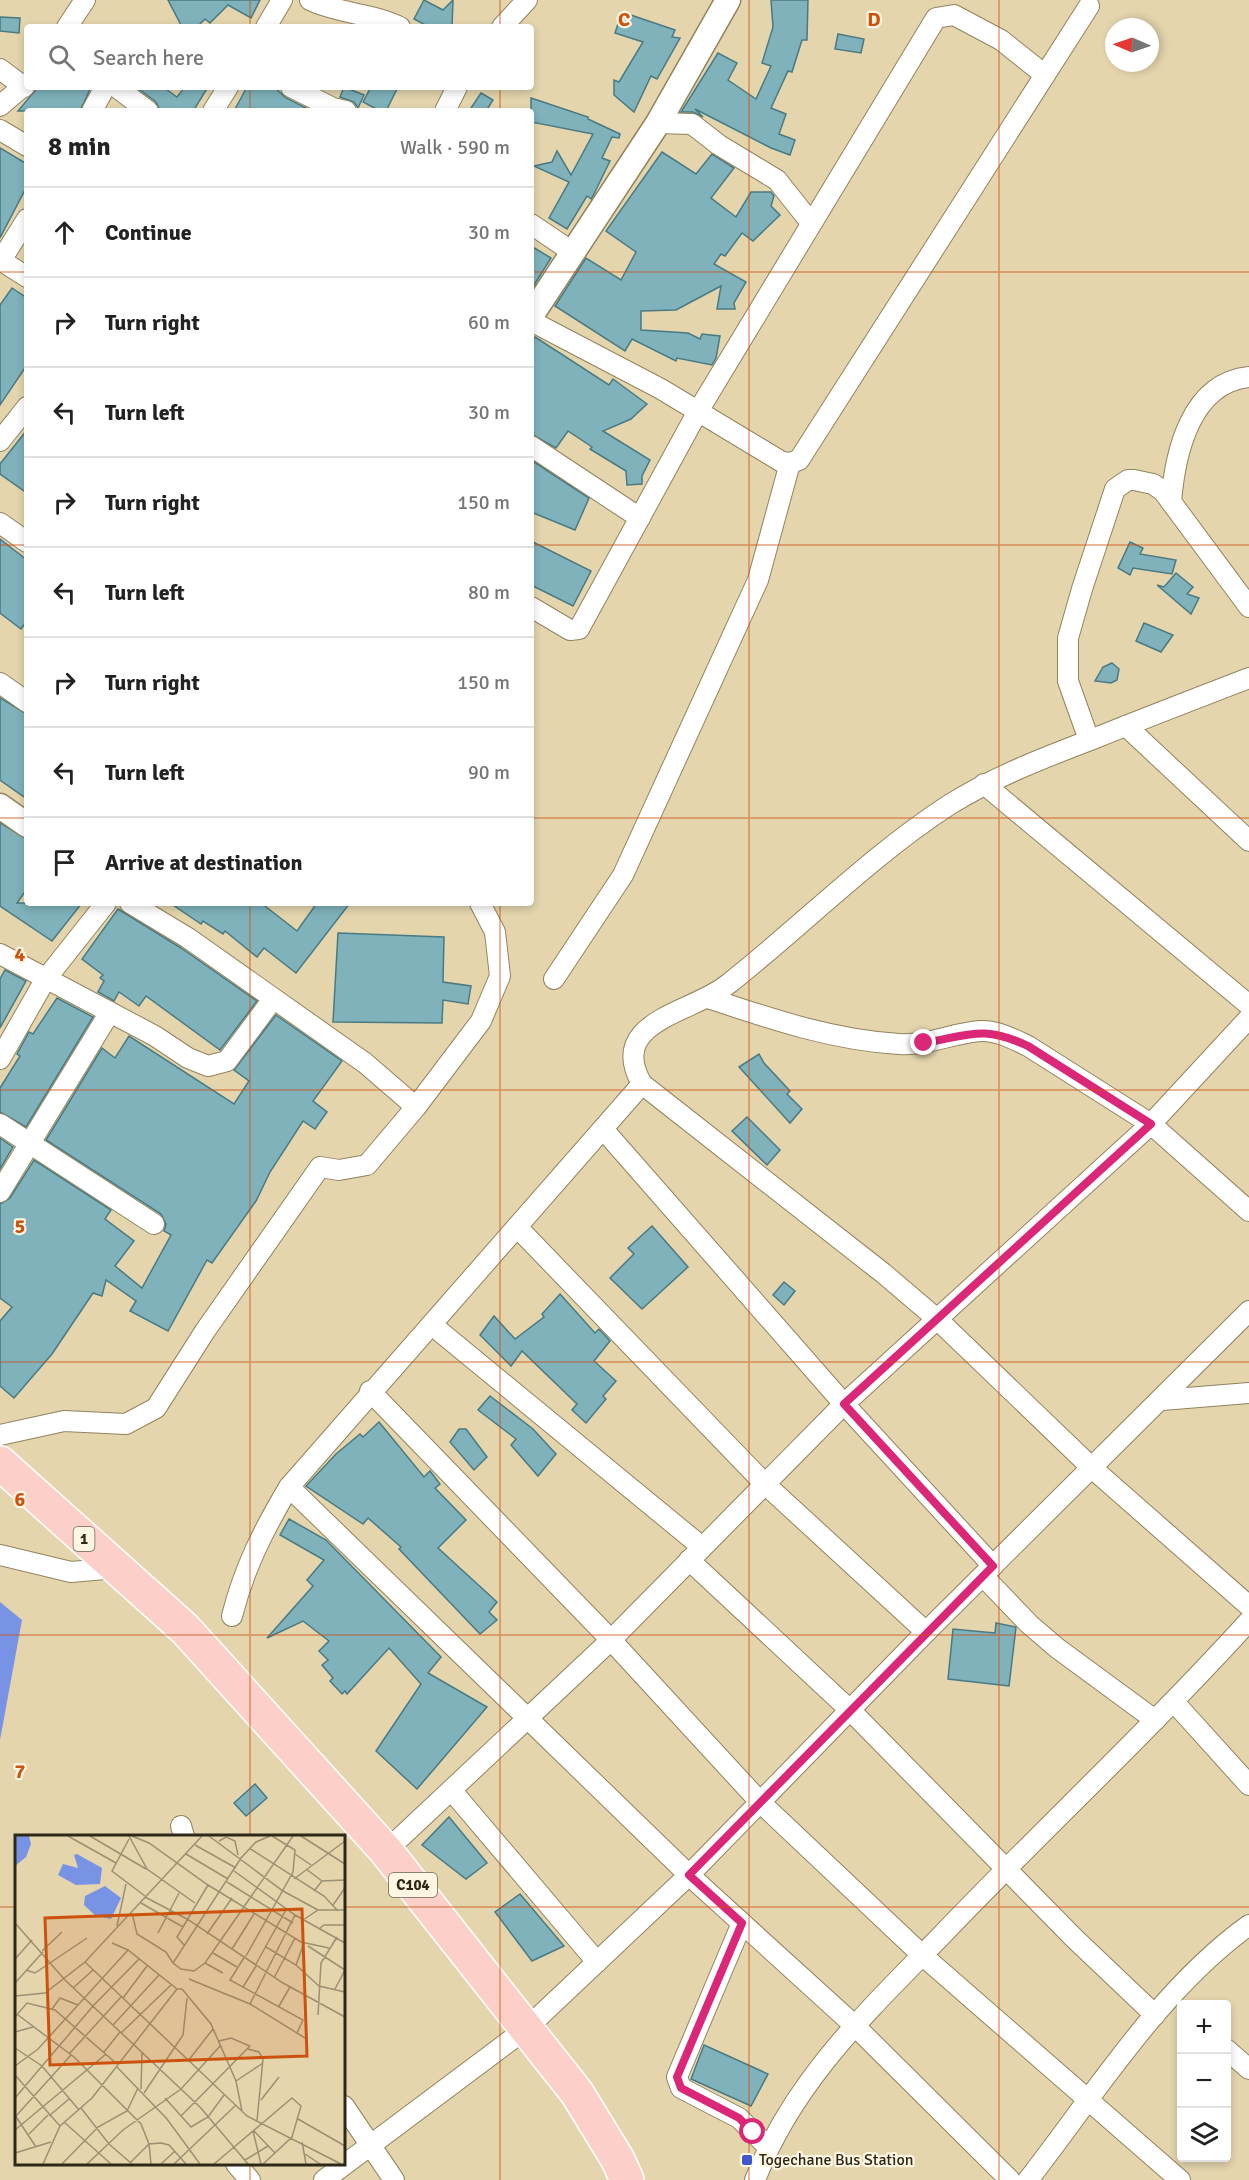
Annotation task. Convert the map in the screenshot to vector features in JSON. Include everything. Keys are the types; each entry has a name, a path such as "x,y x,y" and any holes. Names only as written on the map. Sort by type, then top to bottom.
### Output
{"highway":[{"name":"1","path":"0,1464 168,1614"},
{"name":"C104","path":"168,1614 215,1662 386,1851 577,2093 618,2160 627,2180"}],"street":[{"path":"69,24 85,0"},
{"path":"268,24 282,0"},
{"path":"310,0 327,8 390,24"},
{"path":"505,24 527,0"},
{"path":"534,312 658,123 728,0"},
{"path":"534,323 634,374 697,412 722,424 782,462 790,463 799,460 1089,6"},
{"path":"534,609 570,630 579,628 697,412 936,18 954,15 1001,40 1044,75"},
{"path":"0,69 24,84"},
{"path":"0,106 24,87"},
{"path":"94,108 103,90"},
{"path":"120,90 144,108"},
{"path":"215,108 226,90"},
{"path":"297,90 333,108"},
{"path":"446,108 456,90"},
{"path":"658,123 692,124 719,146 777,180 811,223"},
{"path":"0,130 24,144"},
{"path":"24,224 0,261 24,275"},
{"path":"534,226 574,253"},
{"path":"1171,502 1176,458 1192,419 1209,397 1233,379 1249,377"},
{"path":"0,441 24,411"},
{"path":"534,448 640,518"},
{"path":"555,979 623,875 758,580 790,463"},
{"path":"1089,740 1068,681 1068,638 1105,524 1109,501 1120,484 1134,480 1158,487 1249,607"},
{"path":"0,523 24,540"},
{"path":"1249,678 1089,740 984,784 947,806 840,887 742,973 708,998 661,1019 640,1036 632,1056 635,1072 642,1084 938,1319 1092,1468 1249,1606"},
{"path":"0,683 24,700"},
{"path":"1126,726 1249,840"},
{"path":"984,784 1249,1005"},
{"path":"0,806 24,823"},
{"path":"0,1059 45,980 104,906"},
{"path":"135,906 188,938 365,1062 416,1107"},
{"path":"0,1435 64,1421 126,1424 156,1408 205,1331 320,1167 339,1170 367,1165 416,1107 481,1021 500,976 495,932 482,906"},
{"path":"0,954 45,980 155,1036 189,1058 208,1066 219,1065 237,1050 273,999"},
{"path":"708,998 786,1024 864,1041 902,1045 980,1031 993,1032 1028,1046 1151,1124 1249,1211"},
{"path":"0,1192 110,1012"},
{"path":"386,1851 611,1640 844,1404 1151,1124 1249,1018"},
{"path":"232,1616 241,1581 251,1556 289,1486 370,1391 432,1325 642,1084"},
{"path":"0,1124 29,1145 154,1224"},
{"path":"603,1129 988,1571 1029,1624 1057,1648 1155,1720"},
{"path":"517,1227 764,1483 926,1632"},
{"path":"345,2164 527,2028 597,1962 689,1875 851,1712 926,1632 1162,1400 1249,1311"},
{"path":"432,1325 696,1553 1113,1977 1155,2015"},
{"path":"370,1391 611,1640 761,1803 922,1955 1090,2099 1180,2180"},
{"path":"1162,1400 1249,1394"},
{"path":"289,1486 689,1875 855,2026 1010,2180"},
{"path":"0,1555 71,1572 116,1568"},
{"path":"755,2180 768,2147 795,2099 855,2026 1006,1869 1173,1702 1249,1621"},
{"path":"1173,1702 1249,1785"},
{"path":"452,1791 597,1962"},
{"path":"742,1923 677,2077 681,2088 739,2118 768,2147"},
{"path":"1029,2180 1155,2015 1176,2004 1208,1960 1249,1925"},
{"path":"1231,2053 1249,2069"},
{"path":"345,2107 394,2180"},
{"path":"238,2165 250,2180"},
{"path":"324,2180 344,2165"}],"water":[{"path":"0,1602 22,1620 0,1740"}],"building":[{"path":"168,0 260,0 251,18 228,5 210,23 205,19 200,24 180,24"},
{"path":"424,0 443,10 453,0 452,24 423,24 414,19"},
{"path":"771,0 808,0 807,40 802,40 792,72 788,71 771,108 786,114 779,134 795,140 790,155 771,148 695,109 703,117 693,112 681,112 718,53 737,63 728,80 756,99 771,66 762,63 773,27"},
{"path":"622,12 675,30 672,37 680,38 657,79 651,76 634,112 614,95 614,80 619,82 643,42 615,33"},
{"path":"0,17 20,18 19,33 0,31"},
{"path":"838,34 864,39 861,53 835,49"},
{"path":"36,90 90,90 81,108 24,108 24,111 18,111"},
{"path":"140,90 167,90 177,97 183,90 206,90 195,108 159,108 156,102"},
{"path":"245,90 277,90 286,98 306,108 236,108"},
{"path":"343,90 352,90 364,95 358,108 354,102 340,97"},
{"path":"369,90 396,90 388,108 374,108 363,102"},
{"path":"481,93 493,100 488,108 471,108"},
{"path":"531,98 588,117 620,134 619,138 612,137 602,158 610,161 593,196 591,199 587,196 567,229 549,218 569,182 534,166 552,162 557,151 571,175 593,134 534,123 534,108 531,108"},
{"path":"0,148 24,162 24,192 0,238"},
{"path":"662,152 696,174 712,154 734,168 711,198 736,217 751,192 771,192 774,196 771,206 780,215 753,241 742,233 725,256 721,254 714,264 746,282 734,303 735,309 717,309 721,286 676,310 641,311 641,330 688,333 700,339 702,334 720,336 716,358 712,365 677,358 676,361 632,339 625,351 555,306 586,258 621,280 636,252 606,231"},
{"path":"534,248 551,258 534,285"},
{"path":"12,288 24,296 24,369 0,405 0,305"},
{"path":"535,337 609,385 613,379 647,404 631,419 603,431 650,460 642,476 642,484 627,485 626,471 590,449 592,447 568,431 556,448 534,436"},
{"path":"24,434 24,491 0,474 0,464"},
{"path":"534,462 589,498 575,530 534,513"},
{"path":"0,539 24,558 24,625 21,629 0,613"},
{"path":"534,542 591,571 573,606 534,586"},
{"path":"1130,542 1143,548 1140,554 1176,560 1172,574 1133,568 1130,575 1118,568"},
{"path":"1176,573 1193,587 1187,594 1199,598 1191,614 1157,585 1164,587"},
{"path":"1144,623 1173,635 1161,652 1136,641"},
{"path":"1112,663 1119,669 1117,680 1111,683 1095,681 1103,667"},
{"path":"0,698 24,712 24,797 0,780"},
{"path":"0,823 24,837 24,893 17,903 24,903 24,906 80,906 52,941 0,906"},
{"path":"174,906 265,906 297,931 315,906 348,906 296,973 264,948 257,957 225,931 223,934 203,921 201,924"},
{"path":"118,909 181,948 257,1001 220,1050 146,996 139,1006 119,992 114,1001 98,992 104,981 100,978 103,975 82,959"},
{"path":"338,933 444,937 443,982 471,986 468,1004 443,1000 442,1023 333,1022"},
{"path":"5,970 26,981 0,1028 0,979"},
{"path":"57,998 93,1017 26,1127 0,1112 0,1088 20,1056 17,1054 29,1032 33,1034"},
{"path":"276,1015 342,1061 313,1101 327,1112 315,1129 303,1121 270,1172 256,1201 212,1263 207,1260 168,1331 130,1311 136,1301 106,1280 102,1296 93,1293 52,1354 14,1398 0,1386 0,1321 12,1307 0,1298 0,1204 10,1198 34,1160 111,1210 105,1219 134,1241 115,1266 142,1288 171,1235 164,1231 166,1224 161,1214 46,1140 102,1048 115,1058 129,1036 234,1104 249,1081 234,1070"},
{"path":"759,1054 764,1063 790,1091 787,1094 802,1109 790,1123 739,1067"},
{"path":"747,1117 780,1150 767,1165 732,1131"},
{"path":"0,1138 13,1147 0,1169"},
{"path":"652,1226 688,1267 642,1309 610,1278 634,1254 628,1248"},
{"path":"784,1282 795,1291 784,1305 773,1295"},
{"path":"560,1294 595,1333 599,1329 610,1341 594,1361 616,1381 603,1396 606,1399 586,1423 572,1410 577,1404 522,1351 511,1366 480,1335 494,1316 515,1339 544,1317 542,1314"},
{"path":"490,1396 533,1429 556,1454 538,1476 511,1445 516,1439 478,1410"},
{"path":"379,1422 424,1477 430,1471 440,1484 435,1488 466,1520 438,1548 497,1602 489,1612 497,1620 480,1634 399,1549 401,1547 368,1518 363,1524 306,1486 336,1454 360,1434 363,1437"},
{"path":"459,1429 466,1429 487,1457 474,1470 450,1442"},
{"path":"289,1519 326,1540 441,1657 428,1673 487,1707 417,1789 376,1751 421,1684 389,1648 347,1694 345,1691 342,1694 330,1681 333,1678 322,1665 328,1660 319,1651 329,1641 303,1621 267,1638 313,1586 307,1580 324,1560 280,1535"},
{"path":"996,1623 1016,1627 1009,1686 948,1679 953,1629 995,1633"},
{"path":"255,1784 267,1798 246,1816 234,1803"},
{"path":"449,1817 487,1863 466,1879 422,1845"},
{"path":"520,1894 564,1946 532,1961 495,1912"},
{"path":"704,2045 768,2074 751,2106 691,2079"}],"place":[{"name":"Togechane Bus Station","path":"747,2160"}],"route":[{"path":"753,2132 739,2118 712,2102 681,2088 678,2083 677,2077 742,1923 689,1875 993,1566 844,1404 1151,1124 1028,1046 1008,1036 980,1031 924,1043"}]}
